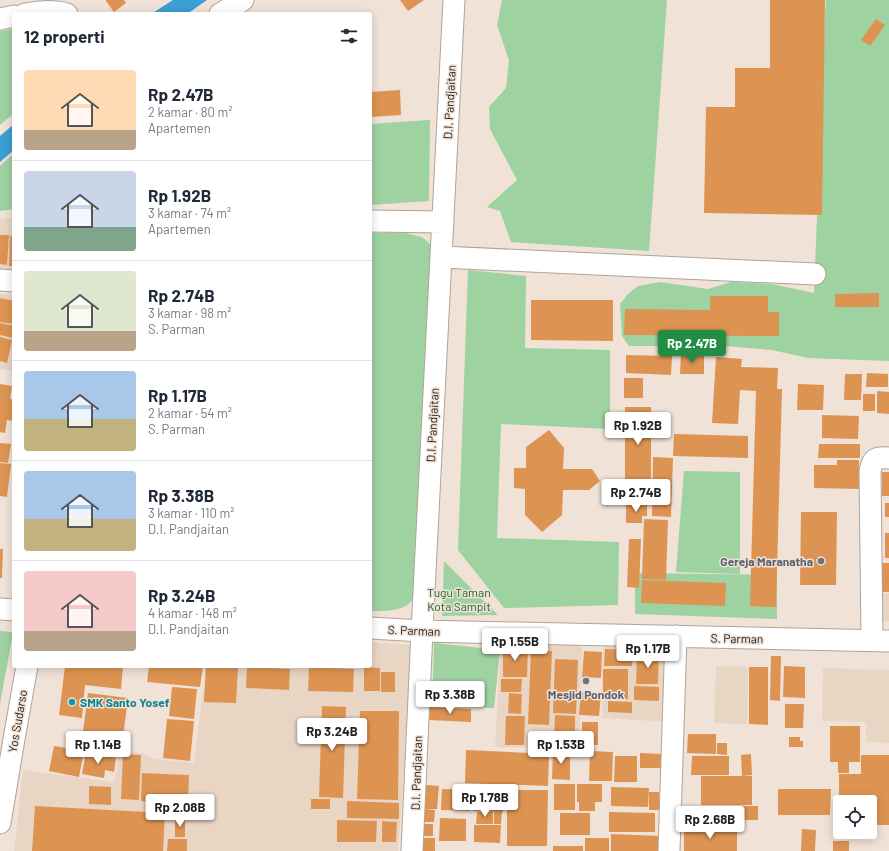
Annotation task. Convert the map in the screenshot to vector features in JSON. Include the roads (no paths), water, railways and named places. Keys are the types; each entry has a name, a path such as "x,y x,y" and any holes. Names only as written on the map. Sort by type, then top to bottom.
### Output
{"street":[{"path":"74,0 77,12"},
{"path":"223,12 243,0"},
{"name":"D.I. Pandjaitan","path":"412,851 454,0"},
{"path":"40,12 60,12"},
{"path":"0,19 12,16"},
{"path":"372,221 443,222"},
{"path":"441,257 816,274"},
{"path":"0,280 12,281"},
{"path":"880,640 870,480 871,464 873,461 878,458 889,458"},
{"path":"0,609 12,610"},
{"name":"S. Parman","path":"372,628 422,631 880,640"},
{"path":"670,851 676,636"},
{"name":"Yos Sudarso","path":"0,816 27,668"}],"water":[{"path":"173,0 207,0 190,12 154,12"},
{"path":"12,126 12,152 0,162 0,136"}],"place":[{"name":"Gereja Maranatha","path":"821,561"},
{"name":"Mesjid Pondok","path":"586,681"},
{"name":"SMK Santo Yosef","path":"72,702"}],"park label":[{"name":"Tugu Taman Kota Sampit","path":"459,599"}]}
